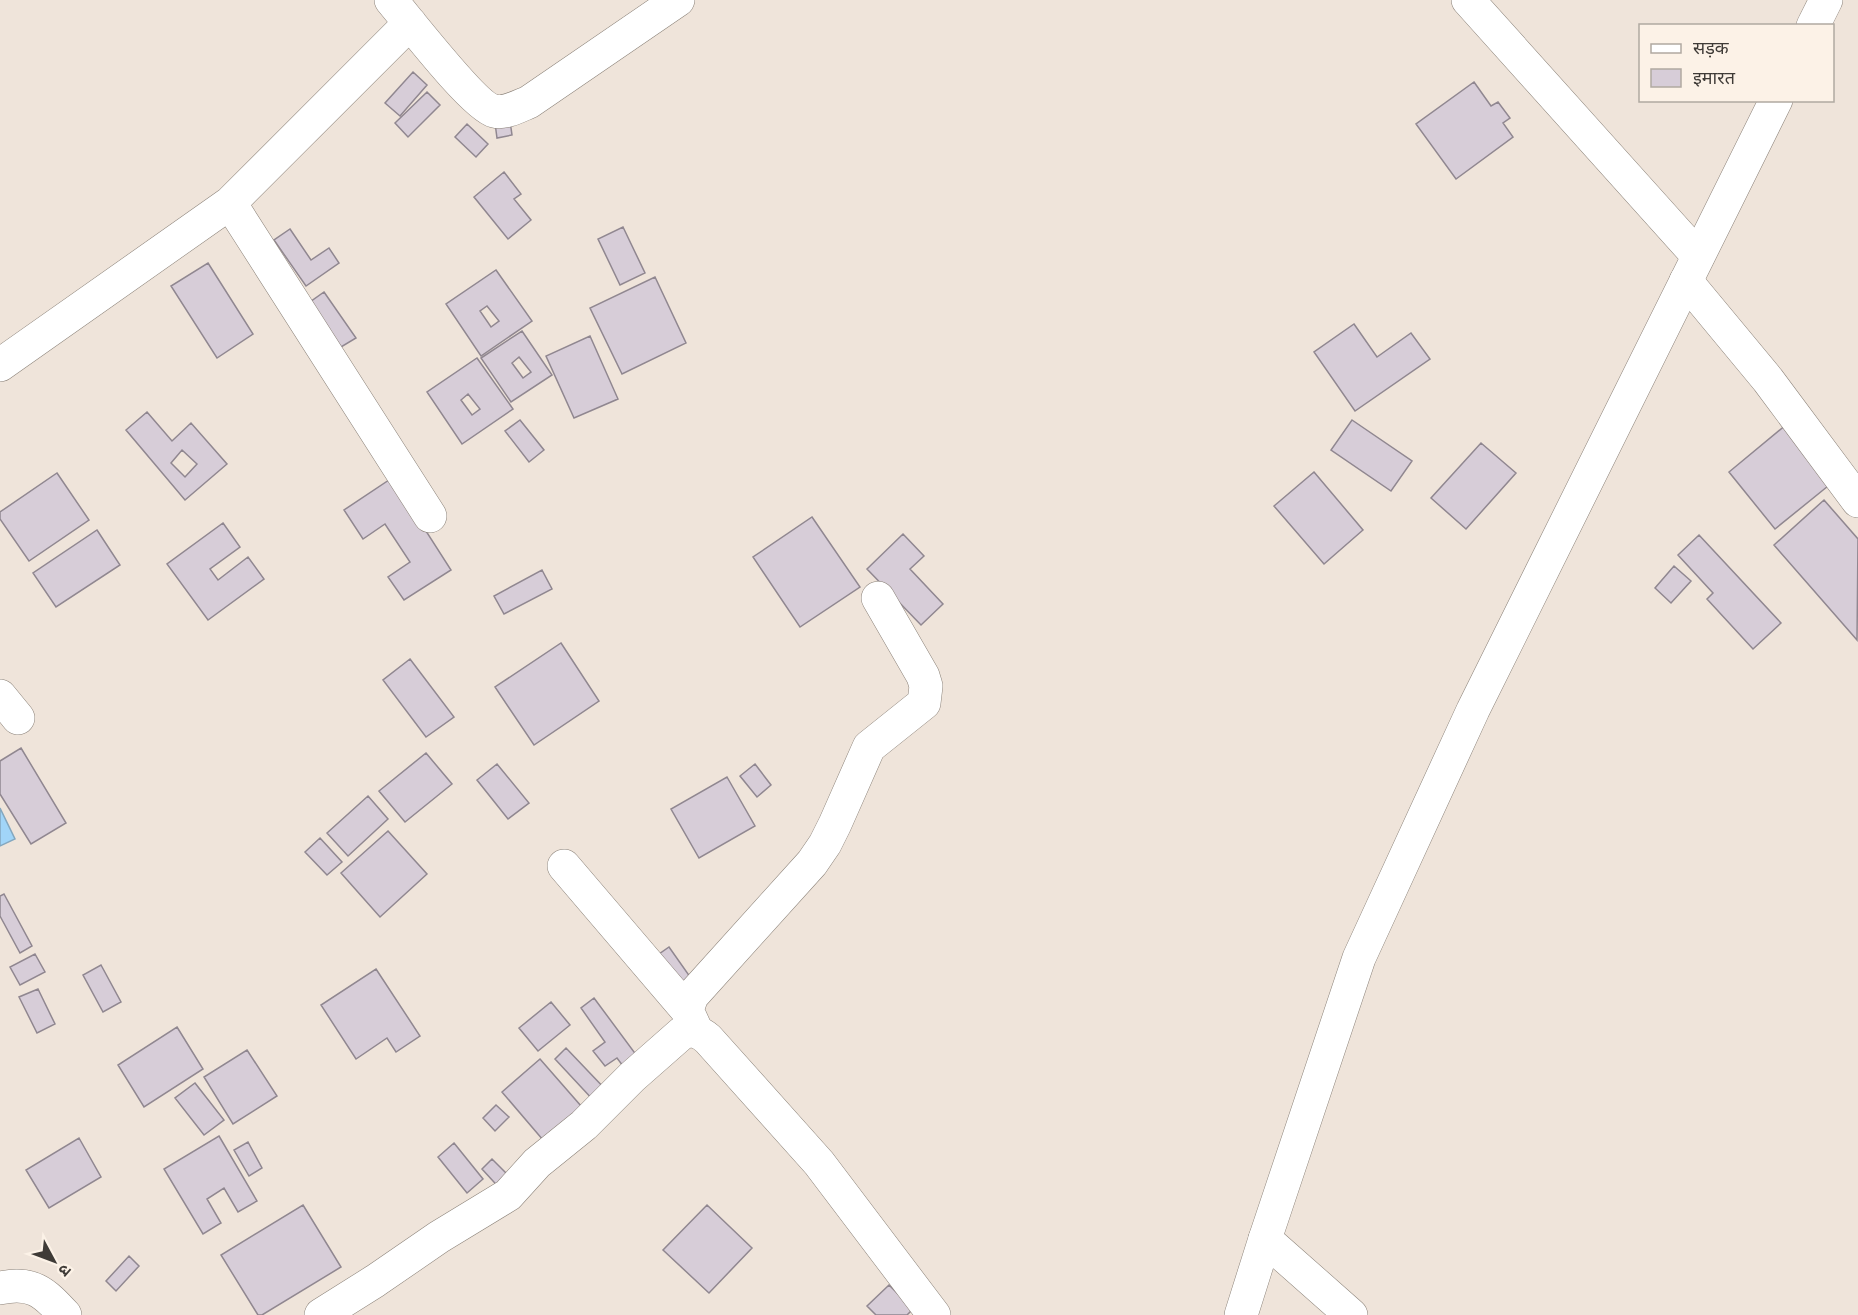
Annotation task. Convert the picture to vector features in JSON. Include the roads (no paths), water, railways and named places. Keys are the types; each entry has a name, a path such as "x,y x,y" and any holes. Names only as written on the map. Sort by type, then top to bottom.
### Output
{"street":[{"path":"0,365 230,203 401,11 479,102 494,111 507,111 529,102 678,0"},
{"path":"1468,0 1692,268 1768,380 1858,501"},
{"path":"1814,24 1826,0"},
{"path":"1241,1315 1264,1239 1359,958 1473,710 1775,102"},
{"path":"230,203 430,516"},
{"path":"321,1315 507,1195 537,1163 584,1125 640,1069 687,1031 692,1021 687,1005 692,996 793,885 825,844 869,747 924,703 926,686 923,676 878,598"},
{"path":"564,867 692,1021 819,1163 934,1315"},
{"path":"1264,1239 1351,1315"},
{"path":"0,1288 25,1286 47,1298 65,1315"}],"water":[{"path":"0,808 15,839 0,846"}]}
